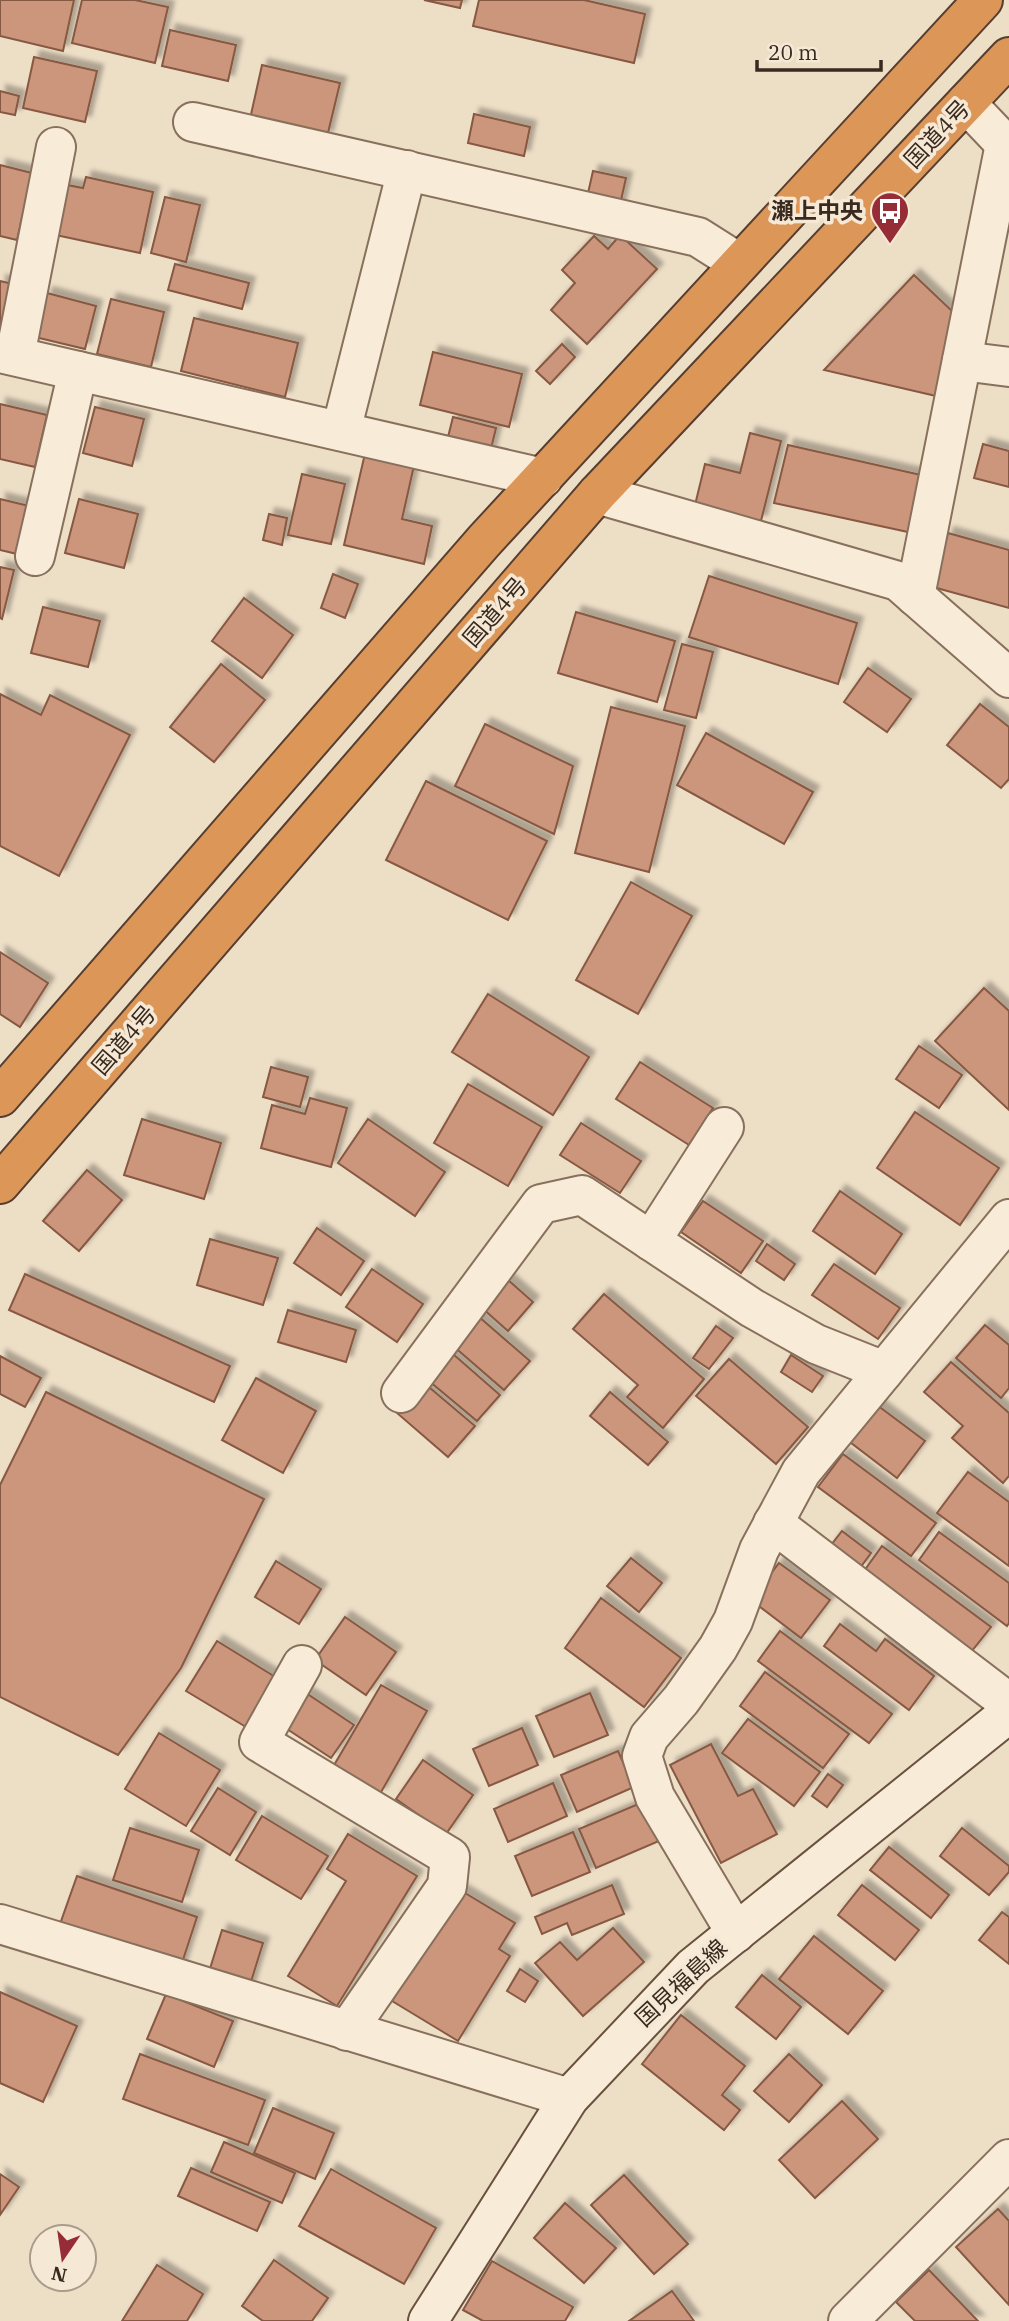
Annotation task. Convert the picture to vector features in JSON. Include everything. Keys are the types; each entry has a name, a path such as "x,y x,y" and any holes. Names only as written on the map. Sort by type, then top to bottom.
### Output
{"highway":[{"path":"0,1097 484,541 983,0"},
{"name":"国道4号","path":"0,1184 597,494 1009,57"}],"street":[{"path":"915,596 1007,144 966,103"},
{"path":"192,122 698,237 739,263"},
{"path":"56,147 7,355 543,478"},
{"path":"341,431 407,170"},
{"path":"962,361 1009,367"},
{"path":"35,556 78,371"},
{"path":"597,494 898,581 1009,678"},
{"path":"651,1241 724,1128"},
{"path":"401,1393 541,1204 582,1195 752,1308 816,1344 884,1371"},
{"path":"736,1933 656,1797 642,1756 649,1737 681,1700 733,1622 759,1550 801,1472 1009,1219"},
{"path":"773,1523 1009,1703"},
{"path":"302,1665 259,1742 450,1857 447,1886 347,2031"},
{"name":"国見福島線","path":"428,2321 569,2098 693,1967 1009,1713"},
{"path":"0,1924 569,2098"},
{"path":"848,2321 1009,2159"}],"building":[{"path":"0,0 74,0 63,51 0,36"},
{"path":"82,0 135,0 168,7 155,63 72,43"},
{"path":"424,0 462,0 460,8"},
{"path":"479,0 584,0 645,14 634,63 473,26"},
{"path":"170,30 236,45 228,81 162,66"},
{"path":"34,57 97,71 85,122 23,108"},
{"path":"262,65 340,83 327,137 250,119"},
{"path":"0,91 19,96 15,115 0,112"},
{"path":"474,114 530,127 524,156 468,143"},
{"path":"0,165 32,173 17,240 0,236"},
{"path":"593,171 626,178 619,209 586,202"},
{"path":"86,177 153,192 140,253 51,234 62,184 83,188"},
{"path":"165,197 200,205 186,262 151,253"},
{"path":"620,235 657,269 587,344 551,310 575,283 562,270 594,236 608,249"},
{"path":"175,264 249,283 242,309 168,290"},
{"path":"914,275 952,311 936,396 824,370"},
{"path":"0,281 13,284 0,340"},
{"path":"47,293 96,306 85,349 35,337"},
{"path":"111,299 164,312 151,367 97,354"},
{"path":"194,318 298,343 285,397 181,371"},
{"path":"562,344 575,357 550,384 536,371"},
{"path":"433,352 522,374 509,427 420,405"},
{"path":"0,404 47,415 35,467 0,459"},
{"path":"95,407 144,419 132,466 83,453"},
{"path":"453,417 496,428 490,453 447,441"},
{"path":"750,433 781,441 761,521 695,505 705,464 740,473"},
{"path":"983,444 1009,451 1009,487 974,478"},
{"path":"788,445 921,475 908,532 774,503"},
{"path":"366,449 415,461 402,519 432,526 424,564 344,545"},
{"path":"302,474 345,484 331,544 288,535"},
{"path":"0,499 29,506 17,554 0,550"},
{"path":"79,499 138,514 124,568 65,553"},
{"path":"269,514 287,518 282,545 263,540"},
{"path":"948,533 1009,550 1009,608 933,587"},
{"path":"0,567 14,570 2,619 0,618"},
{"path":"333,574 358,584 345,618 321,608"},
{"path":"709,576 857,623 838,684 689,637"},
{"path":"244,598 293,635 262,678 212,641"},
{"path":"43,607 100,621 88,667 31,653"},
{"path":"576,612 675,641 657,702 558,673"},
{"path":"682,644 713,652 696,718 664,710"},
{"path":"221,664 265,700 214,762 170,727"},
{"path":"868,668 911,699 887,732 844,702"},
{"path":"0,694 41,715 50,695 130,735 59,876 0,846"},
{"path":"980,704 1009,727 1009,779 1001,788 947,745"},
{"path":"611,707 685,726 649,872 575,853"},
{"path":"485,724 573,766 554,834 455,786"},
{"path":"706,733 813,792 784,844 677,785"},
{"path":"426,781 547,841 508,920 386,860"},
{"path":"631,882 692,916 638,1014 576,980"},
{"path":"0,952 48,983 20,1027 0,1014"},
{"path":"984,988 1009,1011 1009,1110 935,1041"},
{"path":"488,994 589,1057 553,1115 452,1052"},
{"path":"919,1046 962,1075 939,1108 896,1079"},
{"path":"640,1062 713,1108 689,1145 616,1099"},
{"path":"271,1067 308,1077 300,1107 263,1097"},
{"path":"468,1084 542,1127 508,1186 434,1143"},
{"path":"310,1098 347,1108 331,1167 261,1148 272,1105 305,1114"},
{"path":"915,1112 999,1168 960,1225 877,1168"},
{"path":"142,1119 221,1143 204,1199 124,1175"},
{"path":"368,1119 445,1172 415,1216 338,1163"},
{"path":"581,1123 641,1161 620,1193 560,1155"},
{"path":"87,1170 122,1200 79,1251 43,1221"},
{"path":"840,1191 902,1234 875,1274 813,1231"},
{"path":"703,1201 763,1241 741,1273 681,1232"},
{"path":"317,1228 364,1261 341,1295 294,1263"},
{"path":"210,1239 278,1258 263,1305 197,1285"},
{"path":"767,1244 795,1264 784,1280 756,1261"},
{"path":"834,1264 900,1308 878,1339 812,1295"},
{"path":"372,1269 423,1304 397,1342 346,1307"},
{"path":"25,1274 230,1366 214,1402 9,1310"},
{"path":"507,1279 533,1302 508,1331 482,1308"},
{"path":"604,1294 704,1379 663,1428 627,1397 638,1385 573,1329"},
{"path":"288,1310 356,1330 346,1362 278,1342"},
{"path":"478,1316 530,1361 504,1390 452,1345"},
{"path":"985,1325 1009,1345 1009,1388 1001,1398 956,1358"},
{"path":"716,1326 733,1338 709,1369 693,1358"},
{"path":"453,1354 500,1395 477,1421 429,1381"},
{"path":"791,1355 823,1376 812,1392 781,1372"},
{"path":"0,1356 41,1378 25,1407 0,1394"},
{"path":"729,1359 808,1427 776,1464 696,1396"},
{"path":"951,1362 1009,1413 1009,1476 1003,1483 952,1438 963,1426 924,1392"},
{"path":"256,1378 316,1411 283,1473 222,1440"},
{"path":"423,1382 475,1426 448,1457 397,1413"},
{"path":"46,1392 264,1499 181,1668 118,1755 0,1697 0,1485"},
{"path":"610,1392 668,1442 648,1465 590,1416"},
{"path":"869,1399 925,1441 897,1478 842,1436"},
{"path":"843,1454 936,1523 911,1556 818,1487"},
{"path":"968,1472 1009,1502 1009,1566 937,1513"},
{"path":"842,1531 871,1553 860,1568 831,1545"},
{"path":"939,1532 1009,1583 1007,1626 919,1560"},
{"path":"882,1546 991,1627 971,1652 864,1571"},
{"path":"631,1558 662,1583 639,1612 607,1586"},
{"path":"276,1561 321,1589 299,1624 255,1597"},
{"path":"779,1563 830,1600 801,1638 751,1600"},
{"path":"601,1598 681,1658 644,1707 565,1648"},
{"path":"345,1617 396,1652 366,1695 315,1660"},
{"path":"840,1624 876,1651 885,1639 934,1676 909,1710 824,1646"},
{"path":"780,1631 892,1714 869,1743 758,1661"},
{"path":"217,1641 277,1678 246,1727 186,1691"},
{"path":"765,1672 849,1734 823,1768 740,1706"},
{"path":"381,1685 427,1711 380,1794 333,1767"},
{"path":"306,1693 354,1725 331,1758 284,1727"},
{"path":"590,1693 608,1735 554,1757 536,1716"},
{"path":"748,1719 820,1772 794,1806 722,1753"},
{"path":"522,1728 538,1765 489,1786 473,1749"},
{"path":"159,1733 220,1770 186,1826 125,1789"},
{"path":"711,1744 738,1796 753,1789 777,1834 721,1863 670,1765"},
{"path":"618,1751 634,1787 577,1812 561,1775"},
{"path":"423,1760 473,1795 446,1834 396,1799"},
{"path":"828,1774 843,1785 827,1807 812,1796"},
{"path":"553,1783 567,1816 508,1842 494,1809"},
{"path":"218,1788 256,1812 230,1855 191,1831"},
{"path":"643,1802 659,1841 596,1868 579,1829"},
{"path":"262,1816 328,1856 301,1899 236,1860"},
{"path":"130,1828 199,1850 182,1902 113,1880"},
{"path":"962,1828 1009,1866 1009,1872 989,1895 940,1856"},
{"path":"573,1832 590,1872 532,1896 515,1856"},
{"path":"348,1834 417,1876 337,2006 288,1976 346,1881 327,1869"},
{"path":"889,1847 949,1895 931,1918 870,1870"},
{"path":"77,1876 197,1917 180,1969 59,1927"},
{"path":"612,1885 624,1914 572,1935 567,1923 542,1934 535,1917"},
{"path":"862,1885 919,1930 895,1960 838,1915"},
{"path":"460,1890 515,1923 499,1949 510,1956 458,2041 392,2001"},
{"path":"1002,1912 1009,1917 1009,1964 979,1940"},
{"path":"613,1928 644,1962 583,2016 535,1963 560,1942 577,1960"},
{"path":"222,1930 263,1943 249,1988 208,1975"},
{"path":"814,1936 883,1991 848,2034 779,1979"},
{"path":"520,1969 538,1981 525,2002 507,1991"},
{"path":"762,1975 801,2007 776,2039 736,2007"},
{"path":"0,1992 77,2026 43,2102 0,2083"},
{"path":"166,1994 233,2021 214,2067 147,2039"},
{"path":"681,2015 745,2066 722,2095 740,2110 724,2130 642,2064"},
{"path":"140,2054 265,2100 248,2145 123,2099"},
{"path":"789,2054 822,2085 789,2122 754,2091"},
{"path":"842,2101 878,2139 815,2198 779,2160"},
{"path":"273,2108 334,2133 315,2179 254,2153"},
{"path":"224,2142 295,2173 282,2203 211,2172"},
{"path":"191,2168 270,2202 257,2231 178,2196"},
{"path":"331,2169 436,2228 404,2284 299,2226"},
{"path":"0,2174 19,2187 0,2215"},
{"path":"624,2175 688,2244 654,2274 591,2205"},
{"path":"565,2203 616,2248 584,2283 534,2238"},
{"path":"998,2209 1009,2221 1009,2305 956,2247"},
{"path":"274,2260 328,2298 312,2321 263,2321 242,2306"},
{"path":"492,2261 573,2307 565,2321 483,2321 463,2310"},
{"path":"157,2265 203,2294 187,2321 122,2321"},
{"path":"929,2270 978,2321 915,2321 896,2302"},
{"path":"672,2291 694,2321 629,2321"}],"place":[{"name":"瀬上中央","path":"890,245"}]}
